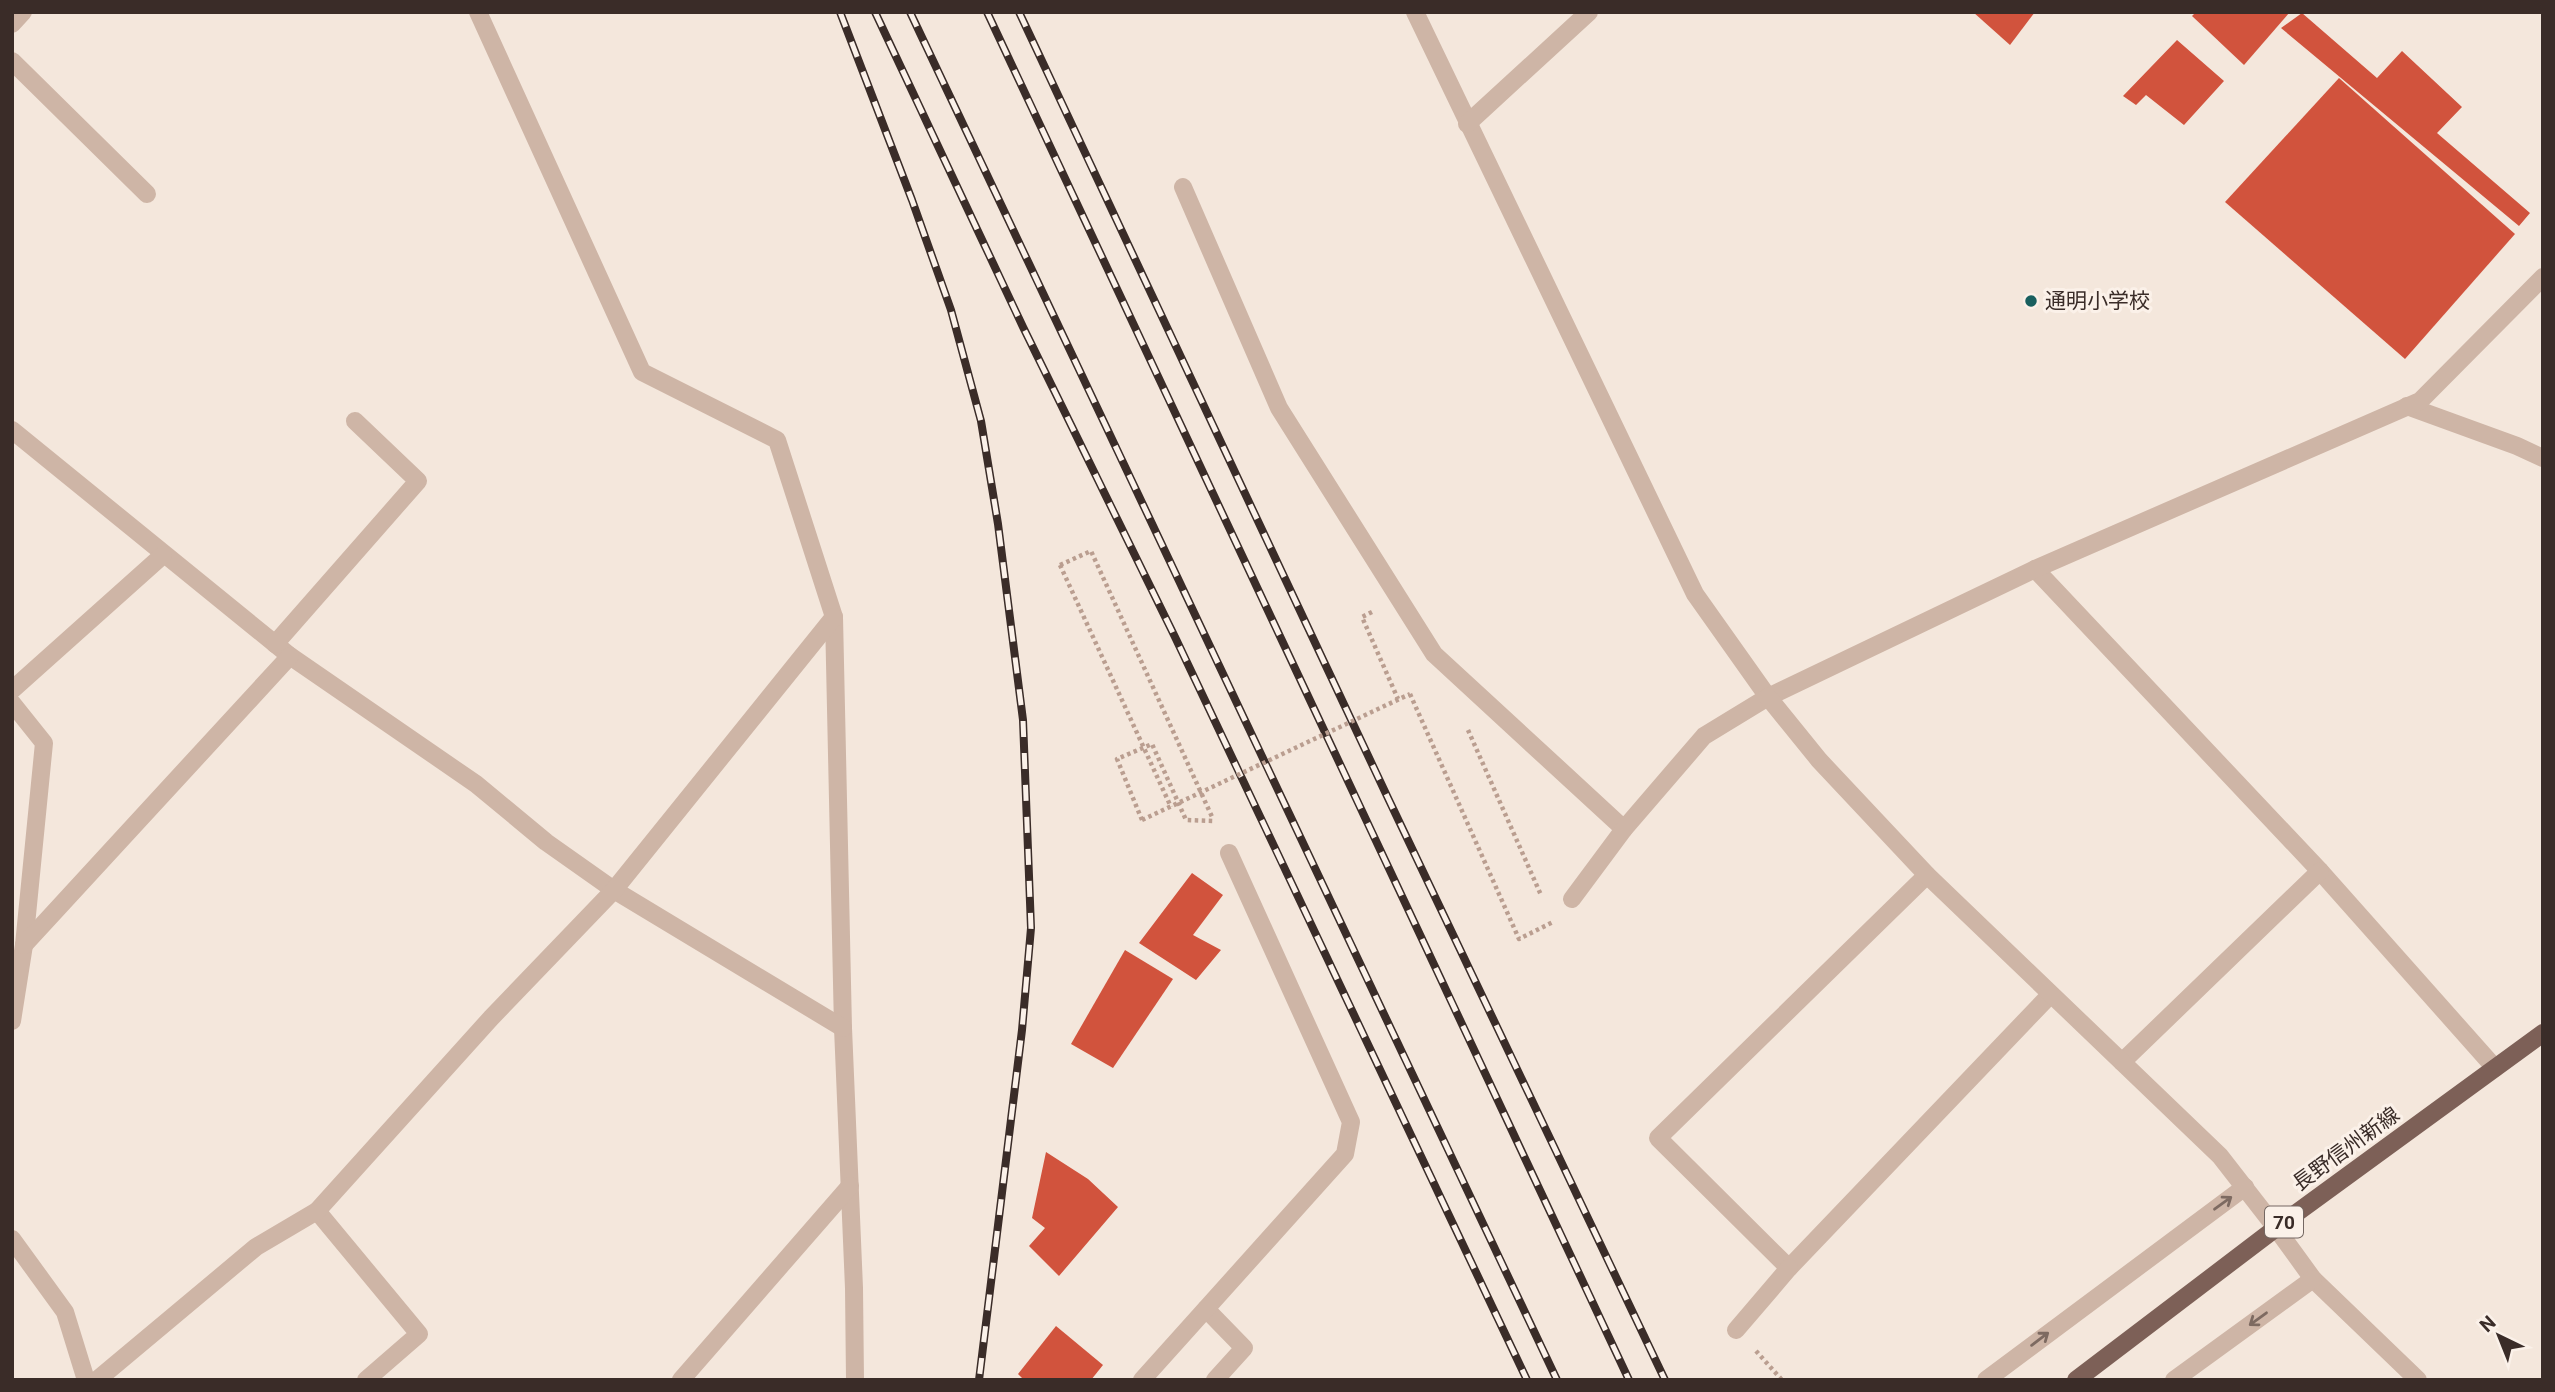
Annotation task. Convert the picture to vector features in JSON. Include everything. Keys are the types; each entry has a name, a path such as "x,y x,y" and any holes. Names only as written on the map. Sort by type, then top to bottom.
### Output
{"main road":[{"name":"長野信州新線","path":"2076,1380 2276,1228 2543,1033"}],"street":[{"path":"12,23 23,12"},
{"path":"478,12 642,372 777,440 834,617 843,1028 854,1288 855,1380"},
{"path":"1415,12 1695,594 1768,697 1819,760 1927,875 2220,1157 2313,1279 2418,1380"},
{"path":"1467,124 1588,12"},
{"path":"12,61 147,194"},
{"path":"1183,187 1279,408 1434,654 1624,829"},
{"path":"1572,899 1624,829 1704,736 1768,697 2035,569 2420,401 2543,276"},
{"path":"2407,407 2518,446 2543,458"},
{"path":"275,644 418,481 355,421"},
{"path":"12,430 290,656 476,784 546,842 614,890 843,1028"},
{"path":"12,690 163,555"},
{"path":"2035,569 2320,871 2495,1068"},
{"path":"97,1380 256,1247 317,1211 491,1018 614,890 834,617"},
{"path":"24,945 290,656"},
{"path":"12,703 44,743 24,945 12,1021"},
{"path":"1142,1380 1345,1154 1350,1122 1229,853"},
{"path":"2122,1062 2320,871"},
{"path":"1789,1268 1658,1138 1927,875"},
{"path":"1736,1330 1789,1268 2050,995"},
{"path":"681,1380 850,1186"},
{"path":"1986,1380 2245,1187"},
{"path":"317,1211 419,1334 366,1380"},
{"path":"12,1239 65,1312 86,1380"},
{"path":"2174,1380 2313,1279"},
{"path":"1206,1309 1244,1348 1214,1380"}],"path":[{"path":"1171,807 1060,565 1091,551 1213,819"},
{"path":"1186,820 1152,744 1117,760 1142,820 1171,807 1410,694 1519,939 1553,923 1548,910"},
{"path":"1465,723 1542,898"}],"building":[{"path":"1973,12 2035,12 2010,45"},
{"path":"2196,12 2290,12 2244,65 2192,16"},
{"path":"2302,13 2377,78 2402,51 2462,107 2437,133 2530,213 2519,226 2281,28"},
{"path":"2177,40 2224,81 2184,125 2146,95 2136,105 2123,96"},
{"path":"2339,78 2515,234 2405,359 2225,202"},
{"path":"1192,873 1223,895 1193,935 1221,950 1196,980 1139,943"},
{"path":"1125,950 1173,979 1113,1068 1071,1044"},
{"path":"1046,1152 1088,1179 1118,1207 1059,1276 1029,1246 1045,1228 1032,1218"},
{"path":"1056,1326 1103,1365 1091,1380 1024,1380 1018,1374"}],"railway":[{"path":"840,12 951,310 981,421 998,524 1023,720 1031,928 1022,1030 979,1380"},
{"path":"875,12 1527,1380"},
{"path":"910,12 1557,1380"},
{"path":"987,12 1629,1380"},
{"path":"1019,12 1665,1380"}],"place":[{"name":"通明小学校","path":"2031,301"}]}
